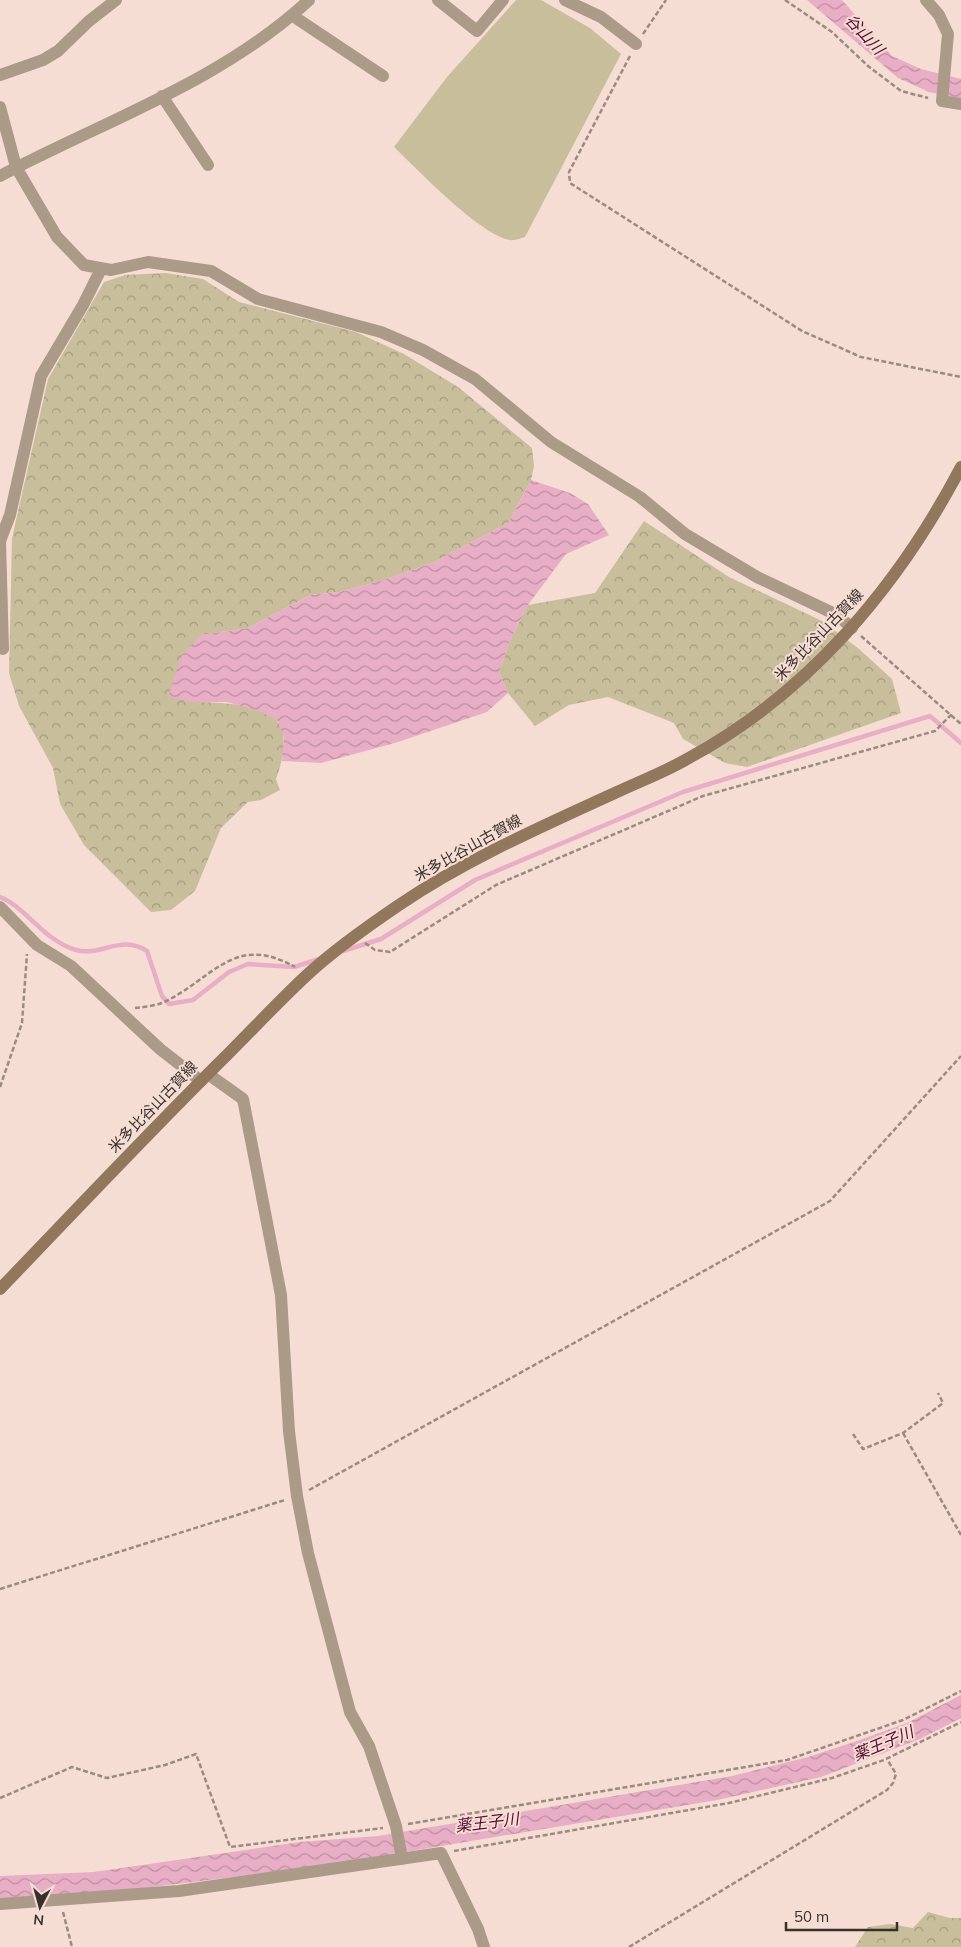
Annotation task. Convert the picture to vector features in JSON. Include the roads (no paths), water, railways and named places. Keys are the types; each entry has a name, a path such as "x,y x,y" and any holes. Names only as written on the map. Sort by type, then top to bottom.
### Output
{"main road":[{"name":"米多比谷山古賀線","path":"0,1289 204,1077 307,974 400,904 452,872 527,833 696,754 782,697 852,628 884,589 916,544 961,467"}],"street":[{"path":"0,75 43,60 58,51 89,21 116,0"},
{"path":"0,176 162,96 236,57 293,16 309,0"},
{"path":"438,0 477,31 503,0"},
{"path":"565,0 601,17 636,44"},
{"path":"926,0 939,15 947,31 942,101 961,104"},
{"path":"293,16 384,76"},
{"path":"947,31 961,35"},
{"path":"162,96 208,165"},
{"path":"0,107 16,167 57,237 84,265 111,270 148,262 211,271 258,300 372,329 423,350 475,379 551,442 640,497 685,534 757,577 837,615 852,628"},
{"path":"3,648 0,541 10,515 41,376 83,305 100,269"},
{"path":"0,907 37,945 71,966 160,1048 204,1077 244,1099 281,1295 288,1431 296,1496 308,1553 350,1712 369,1746 396,1826 402,1859"},
{"path":"0,1904 179,1891 441,1853 478,1929 484,1947"}],"water":[{"name":"谷山川","path":"807,0 842,0 892,56 921,69 961,79 961,99 929,92 898,78"},
{"path":"531,480 570,493 588,504 609,535 566,554 528,605 512,636 499,672 508,693 487,712 395,743 321,763 282,761 284,738 278,721 262,712 227,702 192,702 168,697 182,655 201,635 248,628 310,595 339,592 384,580 432,563 508,523"},
{"name":"薬王子川","path":"961,1695 961,1718 920,1739 821,1777 717,1800 316,1867 104,1893 0,1899 0,1876 94,1872 300,1842 378,1836 732,1776 808,1757 857,1741 907,1723"}],"waterway":[{"path":"343,951 381,939 475,880 683,792 930,716 961,743"},
{"path":"0,897 18,908 45,932 65,946 76,950 94,951 128,945 138,946 147,951 162,996 169,1004 193,1000 229,972 248,964 294,967 319,959"}]}
